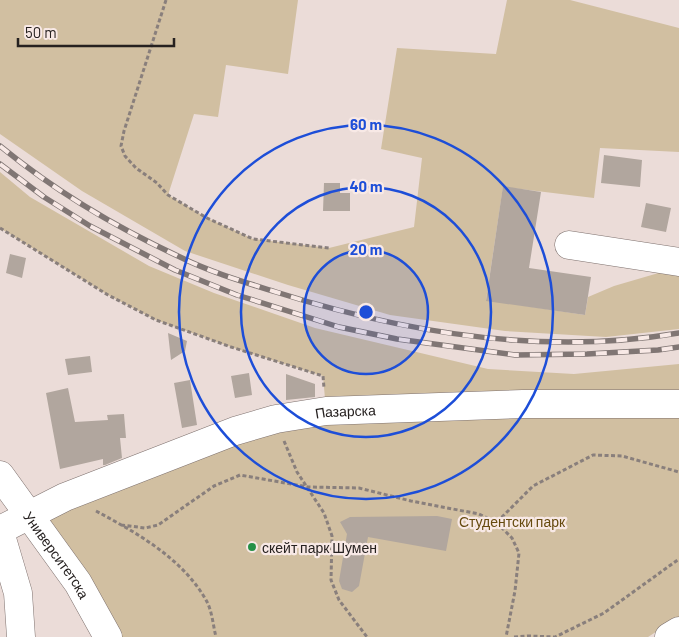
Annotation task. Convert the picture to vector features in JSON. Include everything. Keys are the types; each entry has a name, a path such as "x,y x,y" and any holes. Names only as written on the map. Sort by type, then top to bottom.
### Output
{"street":[{"path":"569,245 679,262"},
{"name":"Пазарска","path":"0,531 29,514 65,497 235,431 276,419 326,411 523,404 679,404"},
{"name":"Университетска","path":"0,475 78,583 108,637"},
{"path":"0,531 18,593 21,637"},
{"path":"669,637 679,631"}],"path":[{"path":"166,0 124,131 121,146 125,156 136,168 158,183 168,195 207,218 246,236 253,239 330,248"},
{"path":"0,228 108,295 156,320 322,376 326,411"},
{"path":"276,419 296,472 324,512 332,536 331,580 333,587 339,600 367,637"},
{"path":"496,522 533,486 593,455 622,456 679,472"},
{"path":"121,525 145,528 158,525 214,486 240,475 308,487 359,488 411,501 479,514 496,522 512,538 519,553 515,591 506,637"},
{"path":"65,497 121,525 161,551 190,576 207,602 216,637"},
{"path":"514,637 555,637 604,613 679,559"}],"green space":[{"path":"0,0 298,0 288,74 226,65 218,117 194,114 168,195 207,218 253,239 329,248 414,227 422,158 381,149 397,48 496,54 507,0 570,0 679,28 679,152 600,148 594,198 503,187 486,300 585,315 588,297 614,286 679,267 679,329 606,337 505,331 390,315 288,285 185,251 82,191 0,134"},
{"name":"Студентски парк","path":"0,172 30,197 149,266 214,293 315,328 488,369 574,374 679,364 679,617 648,637 108,637 29,514 326,410 323,376 231,347 156,320 108,295 0,228"}],"building":[{"path":"604,155 642,160 640,187 601,183"},
{"path":"324,183 340,183 340,193 350,193 350,211 323,211"},
{"path":"503,186 541,192 529,268 591,277 585,315 486,301"},
{"path":"646,203 671,208 666,232 641,227"},
{"path":"10,254 26,258 22,278 6,273"},
{"path":"168,333 187,341 185,351 171,360"},
{"path":"90,356 92,372 68,375 65,359"},
{"path":"249,373 252,395 235,398 231,376"},
{"path":"286,374 315,384 315,397 286,400"},
{"path":"190,380 197,425 182,428 174,383"},
{"path":"68,388 75,422 108,420 107,415 124,414 126,438 120,438 122,458 105,465 103,465 103,459 60,469 46,393"},
{"path":"437,516 452,519 446,551 368,537 359,586 352,592 342,589 339,581 347,534 340,522 350,517"}],"railway":[{"path":"0,146 42,178 86,207 156,245 215,272 325,306 374,319 425,329 526,341 628,340 679,333"},
{"path":"0,164 44,197 90,226 175,270 237,295 339,327 397,339 515,355 587,354 679,347"}],"place":[{"name":"скейт парк Шумен","path":"252,547"}]}
